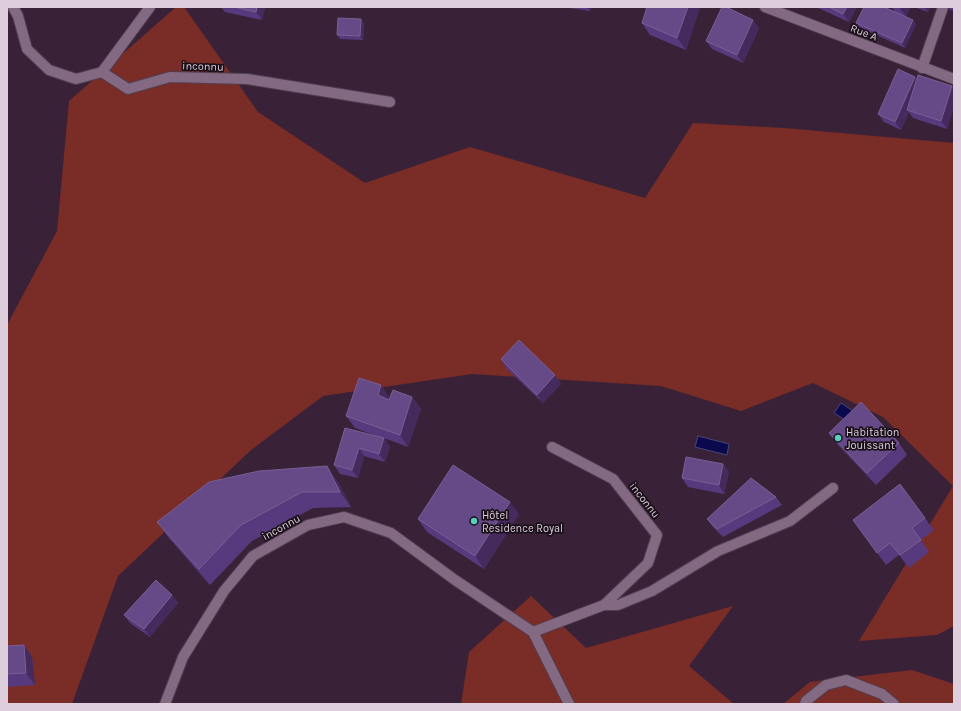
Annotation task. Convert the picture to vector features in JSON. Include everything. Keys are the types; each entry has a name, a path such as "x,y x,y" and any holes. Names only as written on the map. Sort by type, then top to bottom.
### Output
{"street":[{"path":"13,7 18,16 27,49 49,70 76,79 102,72 150,7"},
{"name":"Rue A","path":"765,7 954,79"},
{"path":"922,68 943,7"},
{"name":"inconnu","path":"102,72 128,89 170,77 247,79 390,102"},
{"name":"inconnu","path":"533,632 604,605 648,563 657,534 613,479 552,447"},
{"path":"604,605 618,605 652,591 718,551 758,533 790,521 833,488"},
{"name":"inconnu","path":"165,704 184,657 224,591 253,556 308,525 344,517 391,533 455,580 533,632 569,704"},
{"path":"805,704 806,700 826,685 846,680 882,694 894,704"}],"shaded area":[{"path":"176,7 184,7 258,112 365,183 470,147 645,198 693,123 784,128 954,143 954,626 937,635 859,641 953,486 883,417 813,383 741,411 661,386 472,374 323,396 251,450 118,576 72,704 7,704 7,325 57,231 69,101"},
{"path":"841,403 856,413 850,423 834,413"},
{"path":"698,436 729,444 727,455 695,447"},
{"path":"531,596 586,648 733,606 689,666 734,704 461,704 469,652"},
{"path":"912,670 954,684 954,704 783,704 810,682"}],"building":[{"path":"234,7 257,7 256,12"},
{"path":"647,7 688,7 677,38 642,23"},
{"path":"722,7 726,7 753,20 737,55 706,41"},
{"path":"829,7 847,7 843,14"},
{"path":"864,7 884,7 913,20 902,43 856,23"},
{"path":"338,18 361,19 360,36 337,35"},
{"path":"898,69 915,77 895,122 878,114"},
{"path":"918,75 952,86 941,121 907,110"},
{"path":"519,340 555,375 537,395 501,359"},
{"path":"359,378 381,385 378,395 389,400 393,390 412,397 400,435 346,416"},
{"path":"861,402 899,443 867,473 829,433"},
{"path":"345,428 384,438 379,454 359,448 352,470 334,465"},
{"path":"686,457 723,464 719,485 682,478"},
{"path":"453,465 510,502 475,556 418,519"},
{"path":"327,466 340,492 302,492 241,525 199,569 157,522 209,482 259,471"},
{"path":"751,478 776,497 717,529 707,519"},
{"path":"900,484 925,518 912,528 921,540 900,555 890,543 877,553 853,520"},
{"path":"156,580 172,595 144,629 124,615"},
{"path":"24,645 26,673 7,674 7,646"}],"place":[{"name":"Habitation Jouissant","path":"838,438"},
{"name":"Hôtel Residence Royal","path":"474,521"}]}
